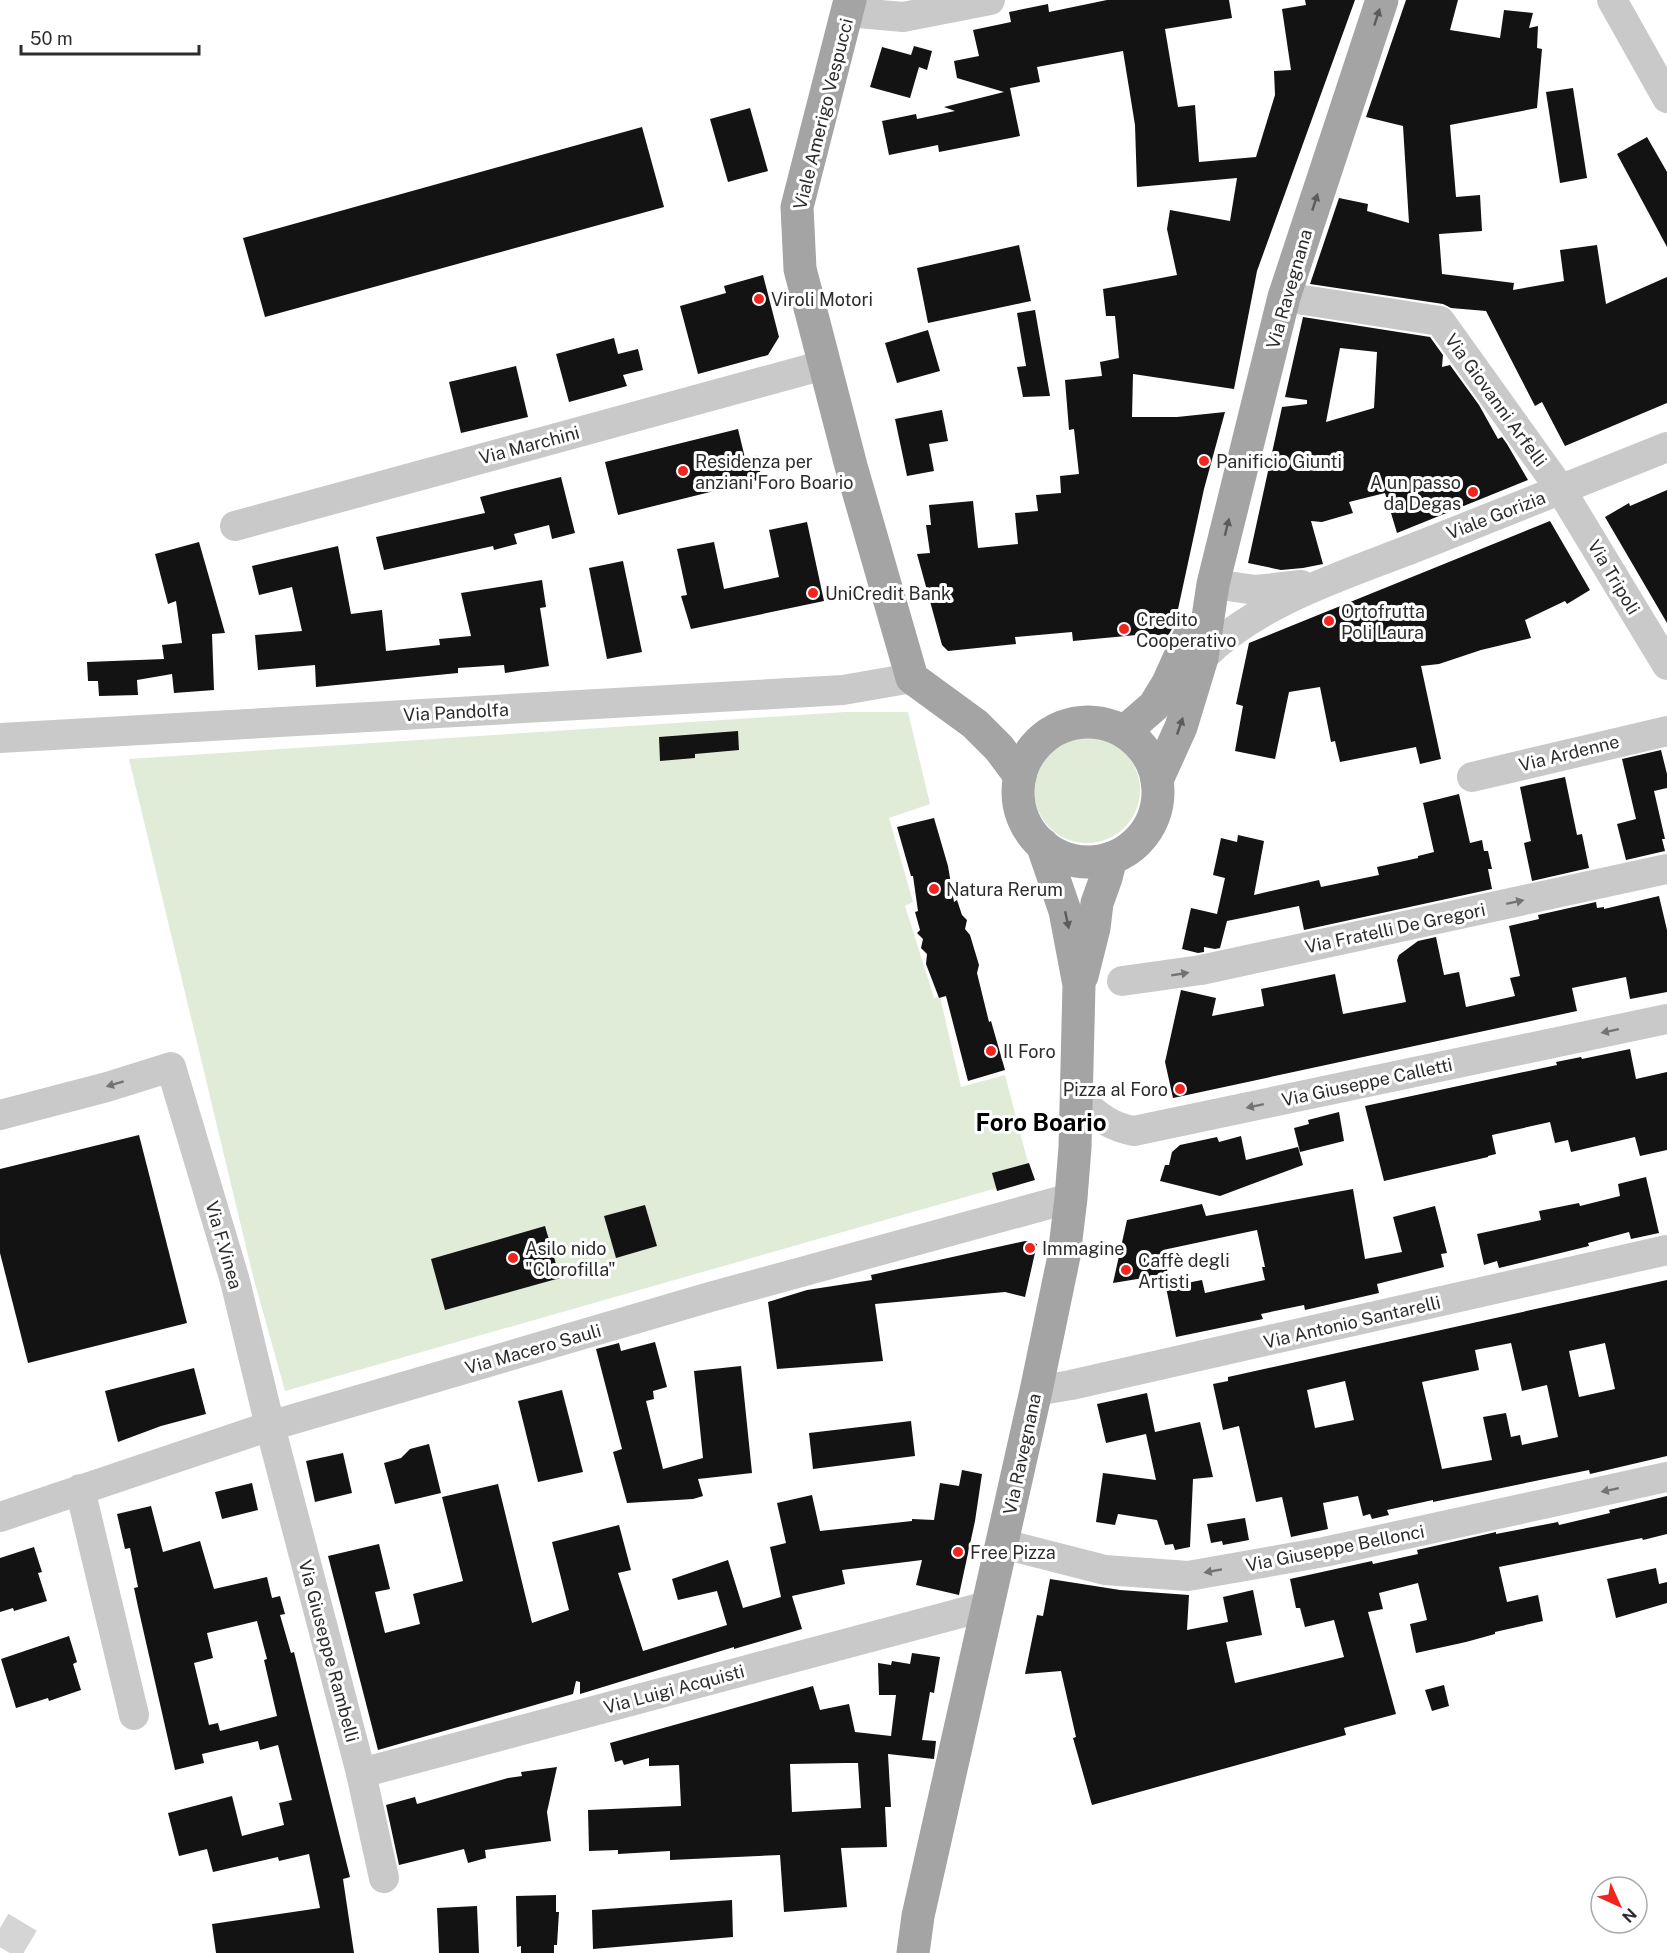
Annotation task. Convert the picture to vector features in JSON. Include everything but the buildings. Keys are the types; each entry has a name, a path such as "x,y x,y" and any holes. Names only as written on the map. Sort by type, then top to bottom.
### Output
{"main road":[{"name":"Via Ravegnana","path":"1157,780 1181,727 1202,658 1213,584 1284,297 1382,0"},
{"name":"Viale Amerigo Vespucci","path":"849,6 797,207 800,269 824,365 912,678"},
{"name":"Via Ravegnana","path":"1124,732 1154,706 1168,683 1213,584"},
{"path":"912,678 975,724 999,748 1020,776"},
{"path":"1091,722 1108,725 1124,732 1139,744 1151,761 1157,780 1158,796 1149,828 1125,851 1110,858 1092,862 1074,861 1057,855 1042,844 1028,828 1022,816 1019,803 1020,776 1031,751 1057,730 1073,724 1091,722"},
{"name":"Via Ravegnana","path":"913,1953 918,1916 1036,1391 1064,1256 1071,1198 1075,1147 1079,985 1065,911 1042,844"},
{"name":"Via Ravegnana","path":"1079,985 1094,928 1097,903 1107,878 1110,858"},
{"name":"Via Ravegnana","path":"918,1916 921,1953"}],"street":[{"path":"849,6 903,17 990,0"},
{"path":"1612,0 1667,98"},
{"name":"Via Giovanni Arfelli","path":"1284,297 1440,321 1561,490"},
{"name":"Via Marchini","path":"235,526 824,365"},
{"name":"Viale Gorizia","path":"1202,658 1216,643 1257,614 1325,582 1667,447"},
{"name":"Via Tripoli","path":"1561,490 1667,665"},
{"name":"Viale Gorizia","path":"1213,584 1256,590 1325,582"},
{"name":"Via Pandolfa","path":"0,738 843,690 912,678"},
{"name":"Via Ardenne","path":"1472,777 1667,731"},
{"name":"Via Fratelli De Gregori","path":"1122,981 1201,970 1667,869"},
{"name":"Via Giuseppe Calletti","path":"1076,1097 1101,1119 1116,1128 1134,1131 1667,1019"},
{"name":"Via F.Vinea","path":"0,1115 107,1087 171,1067 235,1281 270,1426"},
{"name":"Via Macero Sauli","path":"0,1517 270,1426 710,1298 1071,1198"},
{"name":"Via Antonio Santarelli","path":"1036,1391 1667,1250"},
{"name":"Via Giuseppe Rambelli","path":"270,1426 361,1773 384,1878"},
{"name":"Via Giuseppe Bellonci","path":"1003,1544 1105,1570 1188,1576 1324,1552 1667,1477"},
{"path":"80,1489 134,1715"},
{"name":"Via Luigi Acquisti","path":"361,1773 987,1606"}],"green space":[{"path":"845,712 908,712 930,804 889,818 913,902 905,906 934,998 940,997 961,1087 1005,1075 1032,1178 285,1391 253,1276 129,759"},
{"path":"1087,737 1107,741 1124,753 1136,770 1140,790 1136,810 1124,827 1107,839 1087,843 1067,839 1050,827 1038,810 1034,790 1038,770 1050,753 1067,741"}],"tunnel":[{"path":"0,1928 42,1953"}],"place":[{"name":"Viroli Motori","path":"759,299"},
{"name":"Panificio Giunti","path":"1204,461"},
{"name":"Residenza per anziani Foro Boario","path":"683,471"},
{"name":"A un passo da Degas","path":"1473,492"},
{"name":"UniCredit Bank","path":"813,593"},
{"name":"Ortofrutta Poli Laura","path":"1329,621"},
{"name":"Credito Cooperativo","path":"1124,629"},
{"name":"Natura Rerum","path":"934,889"},
{"name":"Il Foro","path":"991,1051"},
{"name":"Pizza al Foro","path":"1180,1089"},
{"name":"Immagine","path":"1030,1248"},
{"name":"Asilo nido \"Clorofilla\"","path":"513,1258"},
{"name":"Caffè degli Artisti","path":"1126,1270"},
{"name":"Free Pizza","path":"958,1552"}],"district":[{"name":"Foro Boario","path":"1041,1122"}]}
